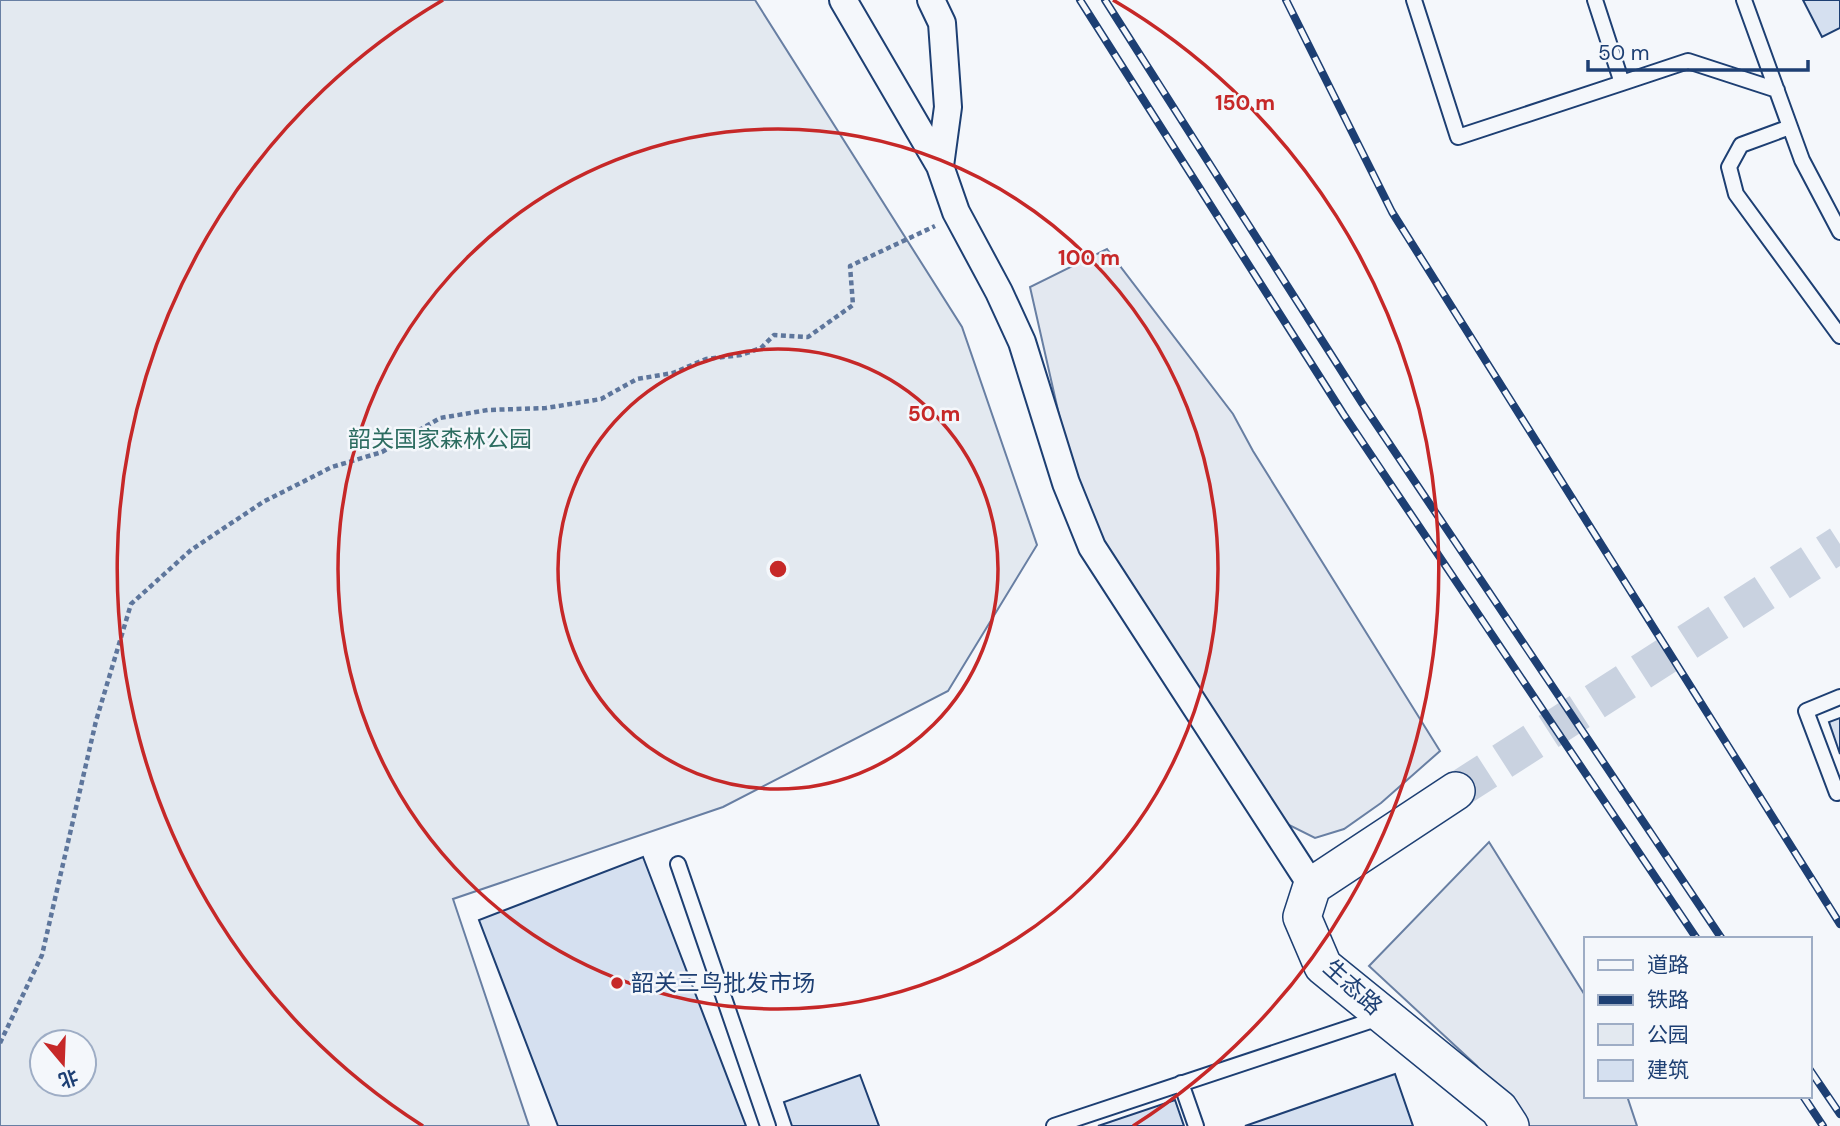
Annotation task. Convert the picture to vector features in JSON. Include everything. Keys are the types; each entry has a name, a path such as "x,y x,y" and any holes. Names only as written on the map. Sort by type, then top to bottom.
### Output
{"street":[{"path":"843,0 940,166 957,212 1022,342 1066,483 1092,547 1312,886 1456,791"},
{"path":"931,0 942,23 948,107 940,166"},
{"name":"生态路","path":"1312,886 1302,917 1323,966 1499,1109 1510,1126"}],"lane":[{"path":"1414,0 1458,136 1688,61 1777,90"},
{"path":"1595,0 1622,83"},
{"path":"1744,0 1802,160 1840,232"},
{"path":"1790,127 1741,145 1729,167 1736,194 1840,337"},
{"path":"1837,793 1806,711 1840,697"},
{"path":"678,864 768,1126"},
{"path":"1054,1126 1384,1016"},
{"path":"1181,1083 1196,1126"}],"path":[{"path":"0,1042 42,955 96,721 131,604 191,550 263,502 332,467 382,452 440,418 488,410 546,408 601,399 637,379 673,373 706,359 741,355 761,348 774,335 808,337 853,305 850,265 936,226 957,212"}],"green space":[{"name":"韶关国家森林公园","path":"0,0 755,0 962,327 1037,545 948,691 723,807 453,899 529,1126 0,1126"}],"shaded area":[{"path":"1107,249 1233,414 1253,451 1440,751 1381,803 1344,829 1315,838 1283,822 1097,543 1074,481 1030,287"},
{"path":"1489,842 1584,994 1584,1098 1628,1098 1637,1126 1520,1126 1477,1066 1369,966"}],"building":[{"path":"1803,0 1840,0 1840,28 1822,37"},
{"path":"1840,718 1840,754 1829,722"},
{"name":"韶关三鸟批发市场","path":"643,857 746,1126 558,1126 479,920"},
{"path":"1395,1074 1413,1126 1245,1126"},
{"path":"860,1075 879,1126 792,1126 784,1102"},
{"path":"1175,1100 1184,1126 1098,1126"}],"tunnel":[{"path":"1456,791 1840,544"}],"railway":[{"path":"1080,0 1344,415 1696,937"},
{"path":"1105,0 1362,403 1721,937"},
{"path":"1286,0 1392,212 1840,924"},
{"path":"1812,1073 1840,1114"},
{"path":"1804,1098 1823,1126"}],"place":[{"name":"韶关三鸟批发市场","path":"617,983"}]}
